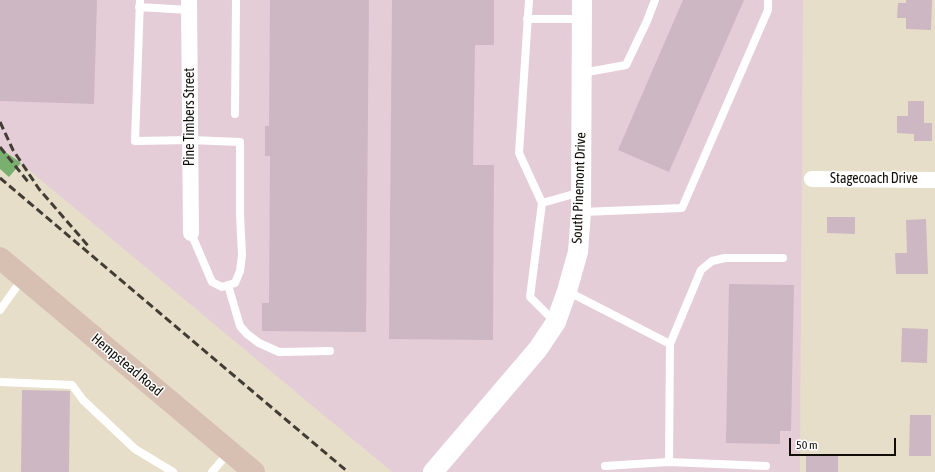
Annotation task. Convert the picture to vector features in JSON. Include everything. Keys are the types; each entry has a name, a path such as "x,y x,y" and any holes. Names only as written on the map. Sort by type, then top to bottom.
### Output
{"main road":[{"name":"Hempstead Road","path":"0,258 254,472"}],"street":[{"name":"Pine Timbers Street","path":"189,5 191,233"},
{"name":"South Pinemont Drive","path":"433,472 533,355 556,322 567,291 578,252 581,212 582,10"},
{"name":"Stagecoach Drive","path":"812,179 935,180"}],"lane":[{"path":"235,114 236,0"},
{"path":"529,0 519,153 542,203 530,297 556,322"},
{"path":"582,73 626,65 647,21 654,0"},
{"path":"581,212 682,208 768,10 768,0"},
{"path":"189,5 140,3 135,140 240,142 240,214 242,255 240,271 235,283 222,287 212,282 191,233"},
{"path":"528,19 582,10"},
{"path":"542,203 581,192"},
{"path":"669,462 670,344 701,270 712,261 725,258 783,258"},
{"path":"0,310 23,277"},
{"path":"228,285 240,326 247,334 259,343 279,352 330,351"},
{"path":"567,291 670,344"},
{"path":"0,382 72,385 84,400 135,449 173,472"},
{"path":"212,472 230,451"},
{"path":"605,466 669,462 766,466"}],"shaded area":[{"path":"0,0 803,0 800,472 392,472 0,146"}],"green space":[{"path":"0,148 21,163 9,177 0,169"}],"building":[{"path":"0,0 97,0 94,104 0,101"},
{"path":"270,0 369,0 366,332 262,331 262,303 269,303 270,156 265,156 265,126 269,126"},
{"path":"392,0 494,0 494,45 475,45 473,165 494,165 493,340 389,339"},
{"path":"683,0 744,0 669,172 618,150"},
{"path":"906,0 932,0 931,30 906,29 906,18 897,18 898,3 906,3"},
{"path":"908,101 924,101 924,123 932,123 932,141 914,141 914,134 897,133 897,116 908,116"},
{"path":"827,217 855,217 855,234 827,233"},
{"path":"926,219 928,274 896,274 895,253 907,253 906,220"},
{"path":"729,284 794,285 791,431 780,431 780,444 726,443"},
{"path":"902,328 928,329 927,363 901,362"},
{"path":"22,390 70,391 69,472 21,472"},
{"path":"910,415 931,415 931,456 909,456"},
{"path":"806,455 838,456 838,472 806,472"}],"railway":[{"path":"0,122 13,150 39,189 90,248"},
{"path":"0,147 29,183"},
{"path":"0,178 348,472"}]}
